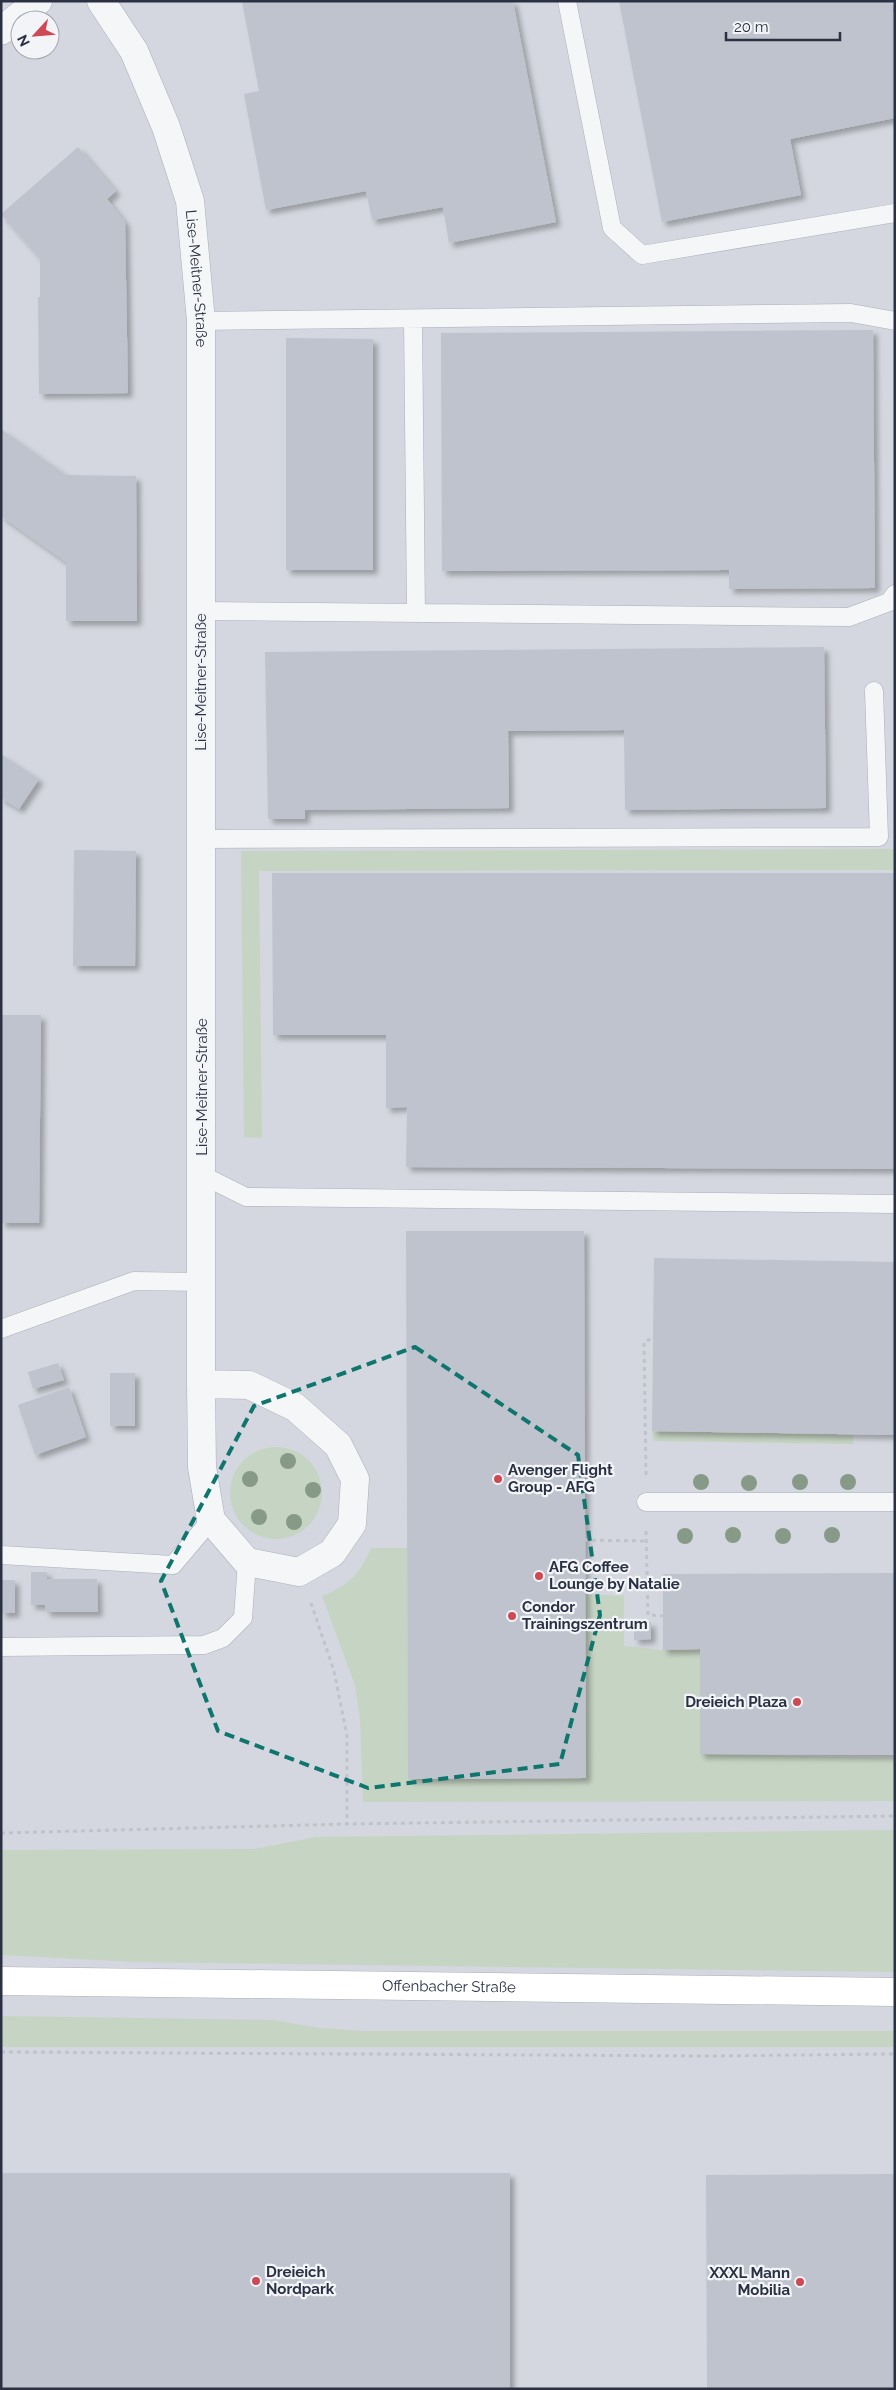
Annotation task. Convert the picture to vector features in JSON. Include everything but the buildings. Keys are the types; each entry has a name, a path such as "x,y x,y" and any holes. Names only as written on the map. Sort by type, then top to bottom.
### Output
{"street":[{"path":"1,31 38,1"},
{"name":"Lise-Meitner-Straße","path":"101,1 134,51 166,127 190,201 201,321 201,1384 202,1467 211,1520"},
{"path":"201,1384 248,1385 296,1407 338,1445 355,1479 352,1524 332,1553 299,1572 247,1562 211,1520"},
{"name":"Offenbacher Straße","path":"1,1981 895,1992"}],"lane":[{"path":"567,1 612,228 642,255 895,213"},
{"path":"201,321 851,314 895,320"},
{"path":"413,319 416,614"},
{"path":"201,611 849,618 890,602 895,594"},
{"path":"201,839 879,837 874,690"},
{"path":"202,1175 246,1197 895,1204"},
{"path":"1,1329 134,1281 202,1282"},
{"path":"646,1502 895,1502"},
{"path":"1,1555 173,1565 211,1520"},
{"path":"1,1647 204,1645 223,1638 243,1618 247,1562"}],"path":[{"path":"584,1540 646,1540"},
{"path":"299,1572 334,1671 347,1736 347,1824"},
{"path":"1,1833 347,1824 895,1816"},
{"path":"1,2052 710,2056 895,2054"}],"highlighted area":[{"path":"415,1347 578,1455 600,1615 560,1764 368,1788 218,1731 161,1581 254,1406"}],"shaded area":[{"path":"1,1 895,1 895,2389 1,2389"}],"green space":[{"path":"895,849 895,870 259,871 262,1138 244,1137 241,851"},
{"path":"652,1431 853,1435 853,1444 654,1441"},
{"path":"276,1447 293,1451 308,1461 318,1476 322,1493 318,1510 308,1525 293,1535 276,1539 259,1535 244,1525 234,1510 230,1493 234,1476 244,1461 259,1451"},
{"path":"371,1548 407,1548 408,1779 585,1778 585,1594 624,1596 624,1646 663,1650 700,1649 700,1754 895,1758 895,1801 363,1802 360,1719 355,1685 322,1596 339,1588 352,1578 363,1565"},
{"path":"895,1830 895,1972 135,1962 1,1955 1,1850 255,1849 316,1837"},
{"path":"1,2016 274,2020 319,2028 364,2031 895,2031 895,2047 1,2047"}],"place":[{"name":"Avenger Flight Group - AFG","path":"498,1479"},
{"name":"AFG Coffee Lounge by Natalie","path":"539,1576"},
{"name":"Condor Trainingszentrum","path":"512,1616"},
{"name":"Dreieich Plaza","path":"797,1702"},
{"name":"Dreieich Nordpark","path":"256,2281"},
{"name":"XXXL Mann Mobilia","path":"800,2282"}]}
